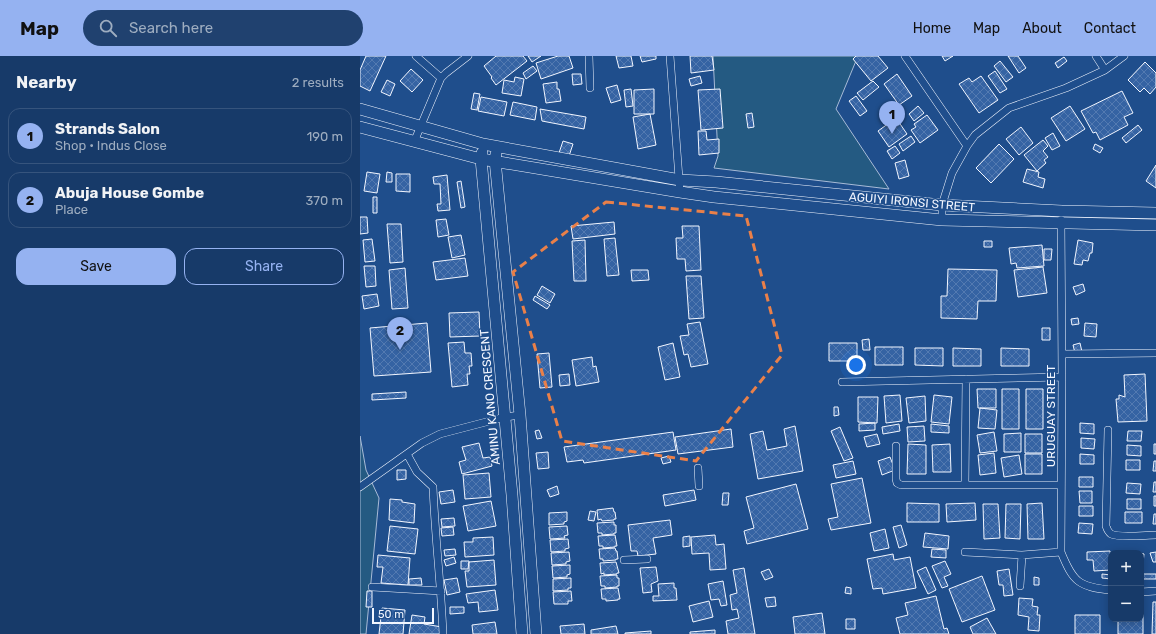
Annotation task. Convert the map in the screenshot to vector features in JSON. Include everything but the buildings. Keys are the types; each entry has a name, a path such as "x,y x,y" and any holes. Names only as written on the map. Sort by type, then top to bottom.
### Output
{"main road":[{"path":"360,110 483,144 680,180"},
{"path":"360,127 481,158 680,192"},
{"name":"AMINU KANO CRESCENT","path":"483,144 481,158 512,495 522,634"},
{"path":"497,147 495,160 520,415 536,634"},
{"name":"AGUIYI IRONSI STREET","path":"680,180 716,182 1061,217 1156,225"},
{"name":"AGUIYI IRONSI STREET","path":"680,192 714,197 942,220 1156,213"}],"street":[{"path":"416,56 441,78"},
{"path":"414,142 441,78 468,56"},
{"path":"589,56 590,88"},
{"path":"670,56 680,192"},
{"path":"905,56 967,146"},
{"path":"1096,56 1106,70"},
{"path":"942,220 942,205 952,173 975,135 1009,108 1066,88 1106,70 1124,56"},
{"name":"URUGUAY STREET","path":"1061,217 1061,552 1067,567 1077,582 1091,588 1108,590"},
{"path":"1062,354 1156,352"},
{"path":"842,382 1062,377"},
{"path":"965,485 966,379"},
{"path":"360,487 422,443 448,431 505,417 520,415"},
{"path":"1108,430 1107,530 1112,534 1120,535 1156,535"},
{"path":"896,446 896,479 901,485 1061,485"},
{"path":"407,454 417,472 433,486 443,634"},
{"path":"698,468 699,486"},
{"path":"965,552 1022,555 1061,552"},
{"path":"1020,586 1022,555"},
{"path":"624,560 647,559"},
{"path":"372,587 441,591"},
{"path":"1144,592 1156,591"}],"highlighted area":[{"path":"606,202 746,216 782,355 696,461 562,441 513,272"}],"shaded area":[{"path":"713,56 858,56 836,109 889,189 714,168 718,156"},
{"path":"360,436 366,470 379,498 366,634 360,634"}],"place":[{"name":"Strands Salon","path":"892,134"},
{"name":"Abuja House Gombe","path":"400,350"}]}
